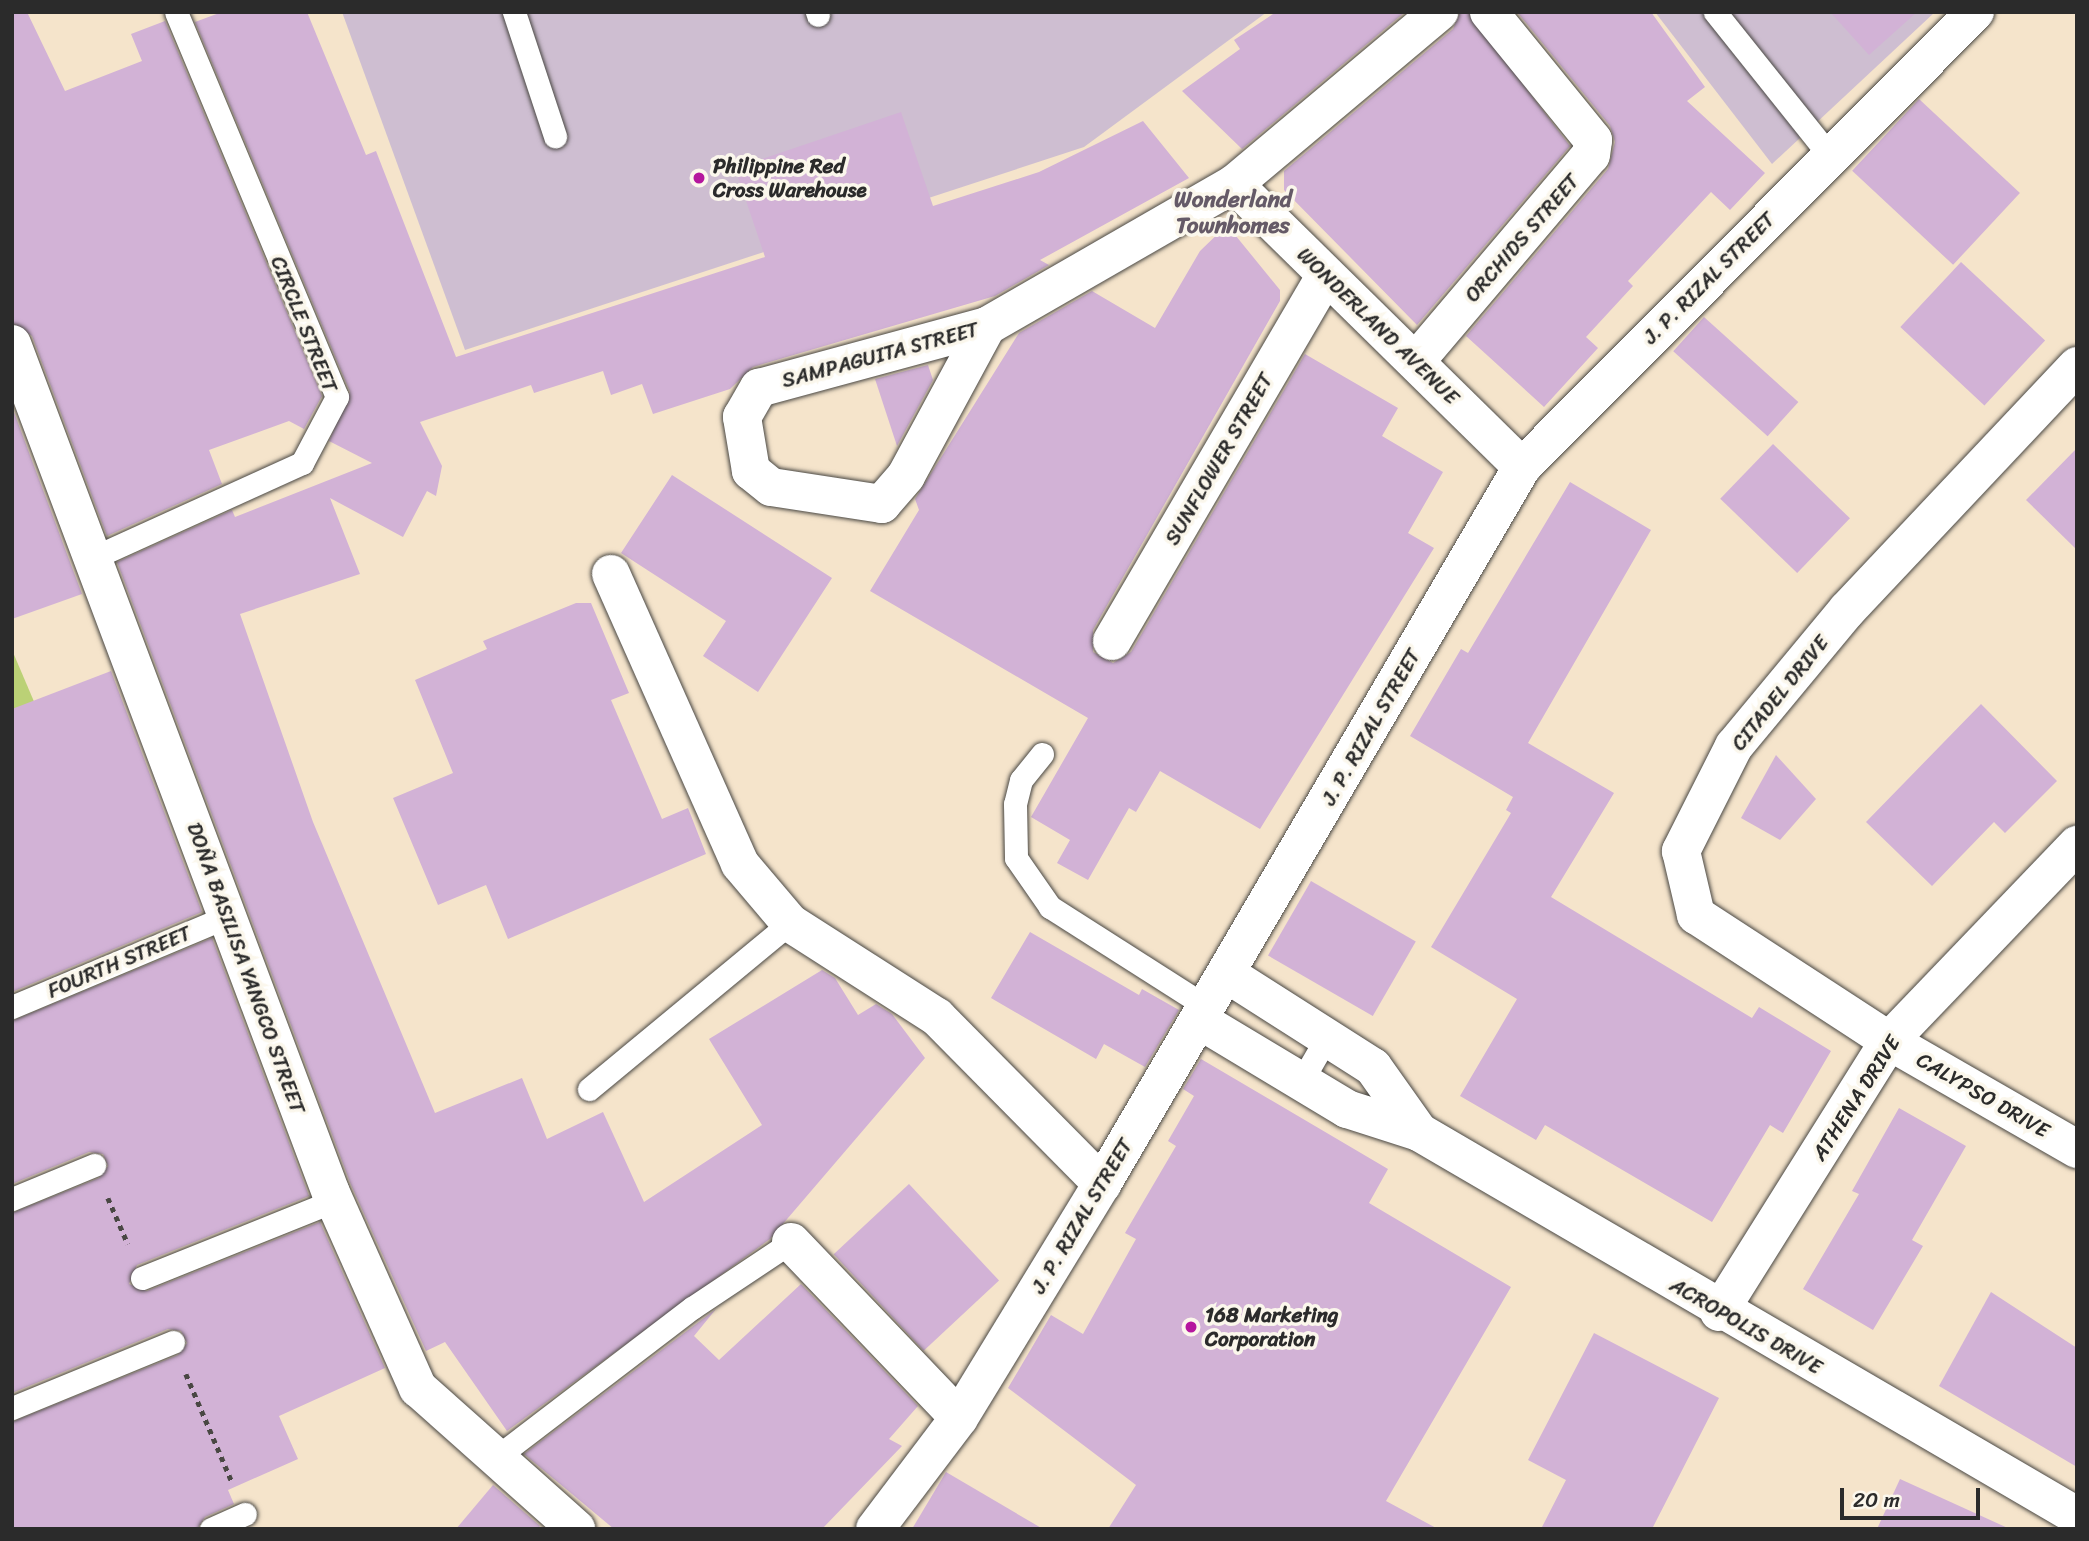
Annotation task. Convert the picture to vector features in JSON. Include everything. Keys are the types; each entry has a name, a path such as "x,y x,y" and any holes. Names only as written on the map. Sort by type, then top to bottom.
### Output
{"street":[{"name":"SAMPAGUITA STREET","path":"987,326 906,476 882,504 771,487 751,471 742,417 759,388 987,326 1234,184 1439,12"},
{"name":"ORCHIDS STREET","path":"1416,361 1591,155 1593,140 1489,12"},
{"name":"J. P. RIZAL STREET","path":"875,1529 959,1418 1102,1185 1522,467 1975,12"},
{"name":"WONDERLAND AVENUE","path":"1234,184 1522,467"},
{"name":"SUNFLOWER STREET","path":"1112,641 1325,276"},
{"name":"DOÑA BASILISA YANGCO STREET","path":"12,344 97,556 226,917 334,1201 418,1388 576,1529"},
{"name":"CITADEL DRIVE","path":"1889,1041 1696,915 1681,851 1734,746 1847,610 2077,366"},
{"path":"611,574 740,864 790,923 937,1017 1102,1185"},
{"name":"ATHENA DRIVE","path":"1719,1312 1889,1041 2077,845"},
{"name":"ACROPOLIS DRIVE","path":"1227,974 1373,1068 1419,1132"},
{"name":"ACROPOLIS DRIVE","path":"1203,1014 1301,1082 1347,1108 1419,1132 1719,1312 2077,1516"},
{"name":"CALYPSO DRIVE","path":"1889,1041 2077,1149"},
{"path":"791,1242 959,1418"}],"lane":[{"name":"CIRCLE STREET","path":"97,556 302,463 337,397 176,12"},
{"path":"514,12 555,136"},
{"path":"1715,12 1829,156"},
{"path":"1042,754 1021,780 1015,804 1016,858 1051,907 1203,1014"},
{"name":"FOURTH STREET","path":"12,1007 226,917"},
{"path":"589,1090 790,923"},
{"path":"1301,1082 1327,1037"},
{"path":"12,1199 94,1165"},
{"path":"142,1278 334,1201"},
{"path":"497,1457 692,1308 791,1242"},
{"path":"12,1408 173,1342"},
{"path":"211,1529 245,1514"}],"shaded area":[{"name":"Philippine Red Cross Warehouse","path":"342,12 1267,12 1084,147 465,350"},
{"path":"1655,12 1935,12 1772,164"}],"green space":[{"path":"12,650 44,725 12,739"}],"building":[{"path":"12,12 27,12 65,91 142,61 131,34 165,21 322,396 304,429 289,421 209,450 222,484 107,536 32,336 12,323"},
{"path":"222,12 307,12 366,155 376,151 456,357 765,257 735,168 901,112 933,206 1039,172 1143,121 1189,178 1040,260 1049,265 995,296 753,367 730,389 653,414 642,384 611,395 603,371 534,393 531,385 420,422 442,466 436,496 427,491 403,537 330,498 360,574 240,614 313,822 435,1113 522,1078 547,1139 603,1112 644,1202 762,1125 709,1039 822,970 835,978 858,1015 876,1004 892,1014 925,1058 770,1239 507,1431 445,1342 426,1351 351,1185 117,562 232,510 235,517 372,463 329,441 350,392 195,22"},
{"path":"1276,12 1405,12 1242,149 1182,91 1240,49 1234,40"},
{"path":"1460,12 1468,12 1570,146 1417,325 1284,190 1284,171 1453,29"},
{"path":"1517,12 1651,12 1705,87 1687,101 1765,173 1730,210 1711,192 1628,281 1633,286 1586,337 1598,348 1544,407 1466,336 1608,169 1615,142 1610,126"},
{"path":"1830,12 1917,12 1869,55"},
{"path":"1919,99 2020,193 1953,265 1852,171"},
{"path":"1227,225 1280,290 1280,301 1093,630 1093,652 1113,663 1131,652 1305,354 1398,408 1382,436 1443,472 1408,533 1434,548 1260,829 1160,771 1136,812 1129,808 1088,880 1057,863 1070,840 1031,817 1088,718 870,591 919,510 915,499 1019,333 1092,291 1155,328 1200,251"},
{"path":"1961,262 2045,340 1984,406 1900,327"},
{"path":"1704,317 1798,402 1768,436 1673,351"},
{"path":"928,365 933,380 897,446 875,379"},
{"path":"12,407 82,594 12,619"},
{"path":"1773,444 1850,518 1797,573 1720,499"},
{"path":"2077,448 2077,550 2026,500"},
{"path":"672,475 832,578 758,692 703,656 726,621 621,553"},
{"path":"1570,482 1651,530 1528,743 1614,793 1551,897 1752,1018 1759,1007 1831,1051 1783,1133 1770,1125 1712,1222 1545,1125 1536,1140 1460,1096 1517,999 1431,947 1511,813 1506,810 1513,797 1410,736 1461,649 1468,653"},
{"path":"576,603 591,603 629,693 611,700 662,819 688,808 706,854 508,939 486,885 438,905 393,798 453,773 415,680 487,649 483,641"},
{"path":"111,671 202,912 12,992 12,709"},
{"path":"1981,704 2057,781 2005,833 1994,822 1932,886 1866,822"},
{"path":"1776,755 1816,799 1780,840 1741,818"},
{"path":"1311,881 1416,941 1373,1016 1268,955"},
{"path":"1030,932 1139,995 1142,989 1179,1010 1145,1067 1104,1044 1096,1059 991,998"},
{"path":"212,938 309,1196 137,1265 129,1284 147,1291 320,1222 385,1368 279,1416 298,1459 228,1490 234,1504 205,1517 197,1529 12,1529 12,1422 178,1355 187,1343 181,1331 168,1329 12,1393 12,1213 99,1178 108,1166 103,1154 89,1152 12,1184 12,1021"},
{"path":"1201,1059 1388,1169 1369,1203 1511,1287 1386,1501 1438,1529 1108,1529 1136,1485 1008,1388 1051,1315 1083,1334 1136,1239 1125,1233 1176,1146 1168,1141 1194,1096 1183,1089"},
{"path":"1899,1108 1966,1146 1912,1240 1923,1246 1873,1330 1803,1289 1859,1194 1852,1191"},
{"path":"909,1184 999,1281 924,1351 834,1254"},
{"path":"801,1284 918,1406 889,1439 902,1446 822,1529 614,1529 524,1454 716,1309 694,1336 719,1360"},
{"path":"1991,1292 2077,1348 2077,1467 1939,1386"},
{"path":"1594,1333 1719,1398 1652,1529 1541,1529 1566,1480 1528,1460"},
{"path":"946,1472 1043,1529 912,1529"},
{"path":"1900,1479 2010,1529 1877,1529"},
{"path":"493,1485 540,1526 538,1529 456,1529"}],"place":[{"name":"Philippine Red Cross Warehouse","path":"699,178"},
{"name":"168 Marketing Corporation","path":"1191,1327"}],"district":[{"name":"Wonderland Townhomes","path":"1233,213"}]}
